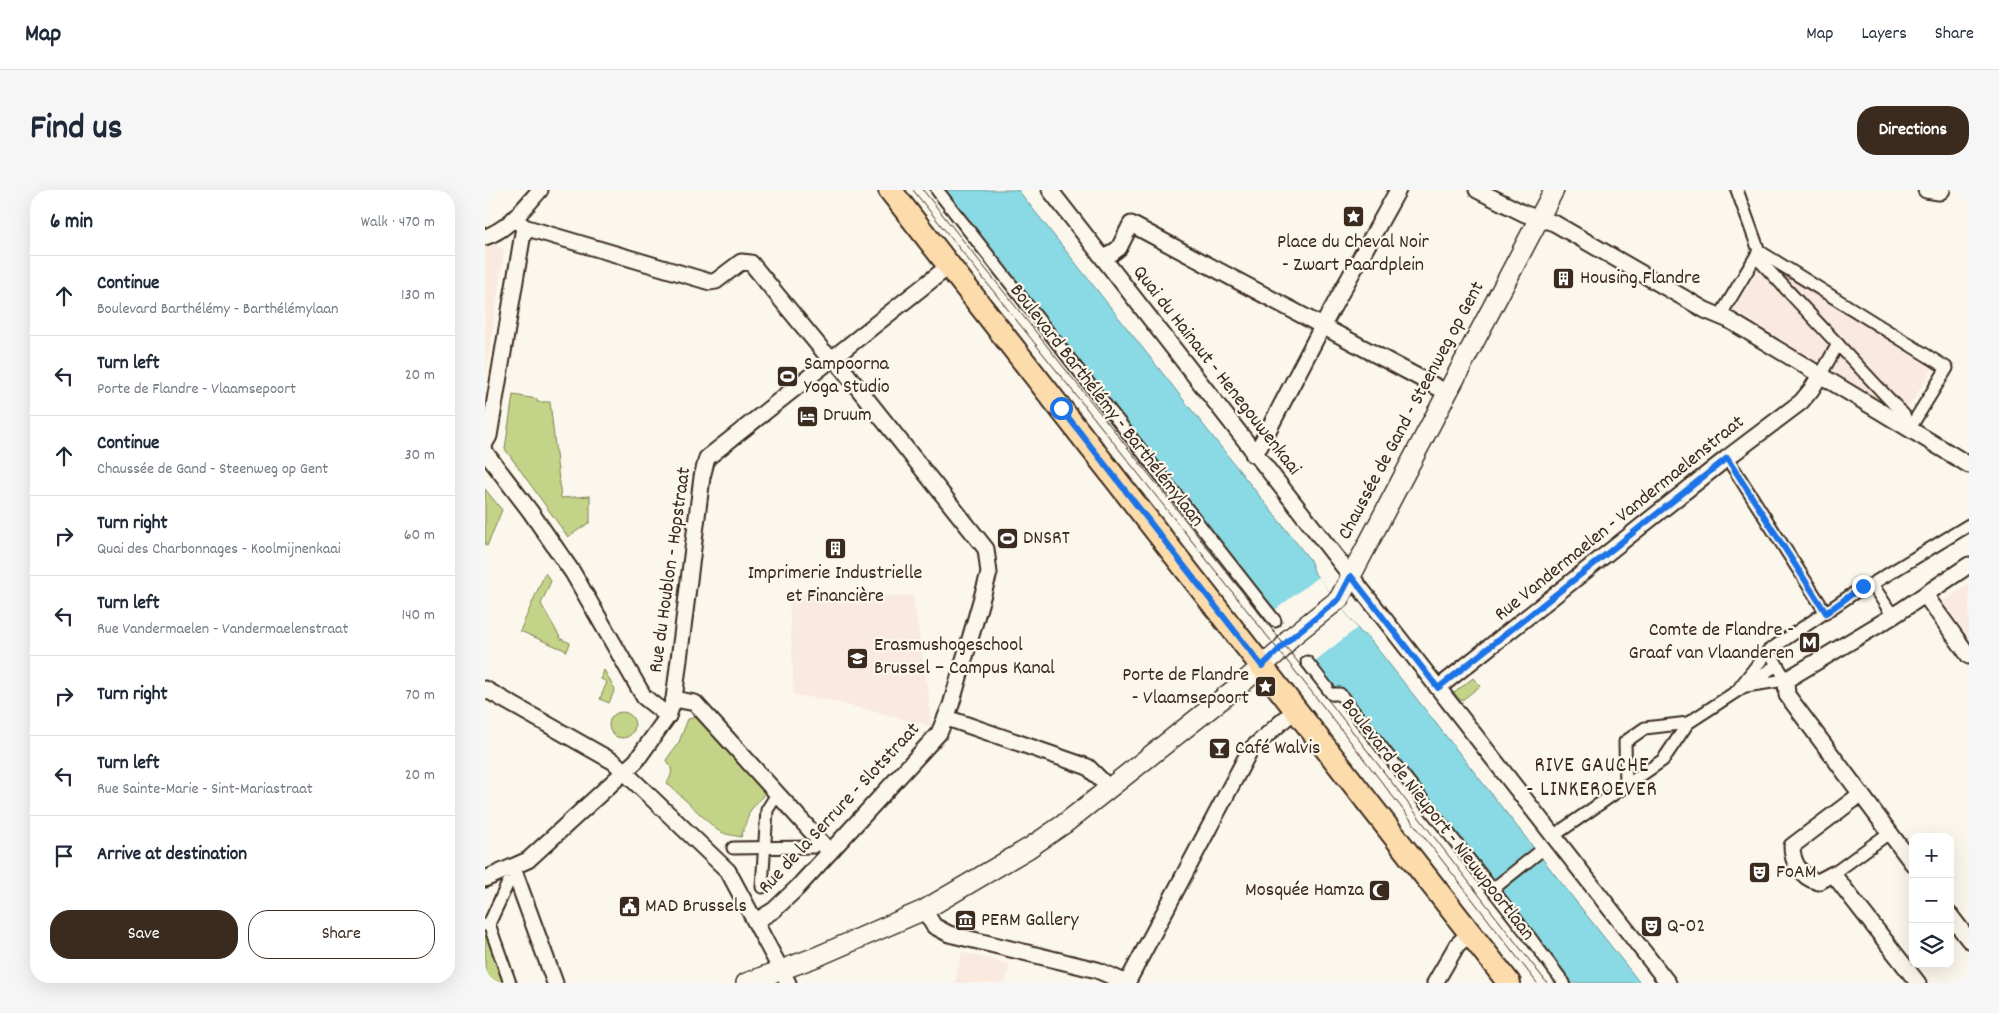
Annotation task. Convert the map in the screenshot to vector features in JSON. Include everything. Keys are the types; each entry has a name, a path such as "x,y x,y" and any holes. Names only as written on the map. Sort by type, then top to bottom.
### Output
{"main road":[{"name":"Boulevard Barthélémy - Barthélémylaan","path":"890,190 1262,666"},
{"path":"1262,666 1509,983"}],"street":[{"path":"485,443 489,436 519,223 540,190"},
{"name":"Boulevard Barthélémy - Barthélémylaan","path":"937,190 1275,621"},
{"name":"Quai du Hainaut - Henegouwenkaai","path":"1051,190 1253,454 1351,576 1668,983"},
{"path":"1253,454 1260,446 1322,327 1398,190"},
{"path":"1477,190 1525,214 1554,222 1705,310 1720,316 1821,374 1969,465"},
{"name":"Chaussée de Gand - Steenweg op Gent","path":"1262,666 1336,601 1351,576 1554,190"},
{"path":"1737,190 1761,261 1904,415 1910,428"},
{"path":"1926,190 1931,192 1942,190"},
{"path":"485,237 519,223 710,282 716,281 741,262 751,263 824,352 834,358"},
{"path":"1104,259 1119,248 1131,224 1447,393"},
{"path":"1720,316 1759,251"},
{"path":"1759,251 1947,368 1910,428"},
{"name":"Rue du Houblon - Hopstraat","path":"485,879 511,875 528,860 636,761 668,716 674,699 701,477 707,458 949,266"},
{"path":"1821,374 1838,344"},
{"name":"Rue de la Serrure - Slotstraat","path":"756,921 774,910 939,733 947,718 989,573 986,549 834,358"},
{"name":"Rue Vandermaelen - Vandermaelenstraat","path":"1438,688 1727,458 1801,402 1821,374"},
{"path":"485,452 530,511 573,573 644,697 668,716"},
{"path":"1727,458 1826,613"},
{"path":"1740,687 1768,651 1863,586 1873,584 1969,525"},
{"path":"1740,687 1786,680 1893,616 1969,565"},
{"path":"1873,584 1893,616"},
{"path":"1925,595 1969,656"},
{"path":"1768,651 1786,680 1787,695 1909,859"},
{"name":"Boulevard de Nieuport - Nieuwpoortlaan","path":"1307,662 1332,694 1340,694 1564,983"},
{"path":"1559,832 1663,760 1687,723 1777,664"},
{"path":"746,983 784,976 852,942 924,910 1029,848 1064,824 1262,666"},
{"path":"485,689 609,759 729,871 784,976"},
{"path":"674,699 695,703 830,852"},
{"path":"924,910 934,926 949,934 1097,970 1127,983 1250,750 1295,710"},
{"path":"947,718 1088,767 1109,788"},
{"path":"1626,786 1629,758 1625,742 1645,728 1687,723"},
{"path":"1861,794 1792,846 1792,859 1807,879 1818,882 1833,874 1889,832"},
{"path":"762,887 767,810 774,799"},
{"path":"733,848 814,847"},
{"path":"1493,889 1538,853"},
{"path":"1833,874 1919,983"},
{"path":"510,983 487,925 511,875"},
{"path":"511,875 555,983"},
{"path":"1954,920 1969,940"},
{"path":"1435,983 1457,945 1469,934"}],"shaded area":[{"path":"495,243 504,251 485,380 485,247"},
{"path":"1764,260 1932,369 1904,415 1734,310"},
{"path":"1969,585 1969,637 1942,602"},
{"name":"Erasmushogeschool Brussel – Campus Kanal","path":"789,594 913,596 928,690 931,726 828,700 794,695"},
{"path":"962,952 1010,964 1005,983 955,983"}],"green space":[{"path":"513,395 537,399 537,402 550,402 561,498 590,496 590,522 568,537 505,449"},
{"path":"485,489 502,510 487,546 485,545"},
{"path":"545,573 551,581 541,604 561,639 570,643 567,651 520,631"},
{"path":"604,670 615,689 609,703 600,699 607,682 601,679"},
{"path":"1473,678 1480,686 1461,701 1454,693"},
{"path":"622,712 631,716 635,725 631,734 622,738 613,734 609,725 613,716"},
{"path":"701,716 767,791 750,811 741,837 717,830 667,783 671,771 670,765 666,760 679,742 688,719"},
{"path":"485,928 507,983 485,983"}],"water":[{"path":"942,190 1018,190 1310,560 1315,574 1362,634 1368,637 1640,983 1561,983"}],"pier":[{"path":"1318,577 1357,628 1311,664 1271,613"}],"tram line":[{"path":"913,190 1326,710 1537,983"},
{"path":"923,190 1332,705 1547,983"}],"place":[{"name":"Place du Cheval Noir - Zwart Paardplein","path":"1353,217"},
{"name":"Housing Flandre","path":"1564,279"},
{"name":"Sampoorna Yoga Studio","path":"788,376"},
{"name":"Druum","path":"807,416"},
{"name":"DNSRT","path":"1007,539"},
{"name":"Imprimerie Industrielle et Financière","path":"835,548"},
{"name":"Comte de Flandre - Graaf van Vlaanderen","path":"1810,642"},
{"name":"Erasmushogeschool Brussel – Campus Kanal","path":"858,658"},
{"name":"Porte de Flandre - Vlaamsepoort","path":"1265,687"},
{"name":"Café Walvis","path":"1219,749"},
{"name":"FoAM","path":"1760,873"},
{"name":"Mosquée Hamza","path":"1380,891"},
{"name":"MAD Brussels","path":"629,907"},
{"name":"PERM Gallery","path":"965,921"},
{"name":"Q-02","path":"1651,927"}],"district":[{"name":"RIVE GAUCHE - LINKEROEVER","path":"1592,779"}],"route":[{"path":"1061,408 1262,666 1291,638 1339,599 1351,576 1438,688 1727,458 1826,613 1863,586"}]}
